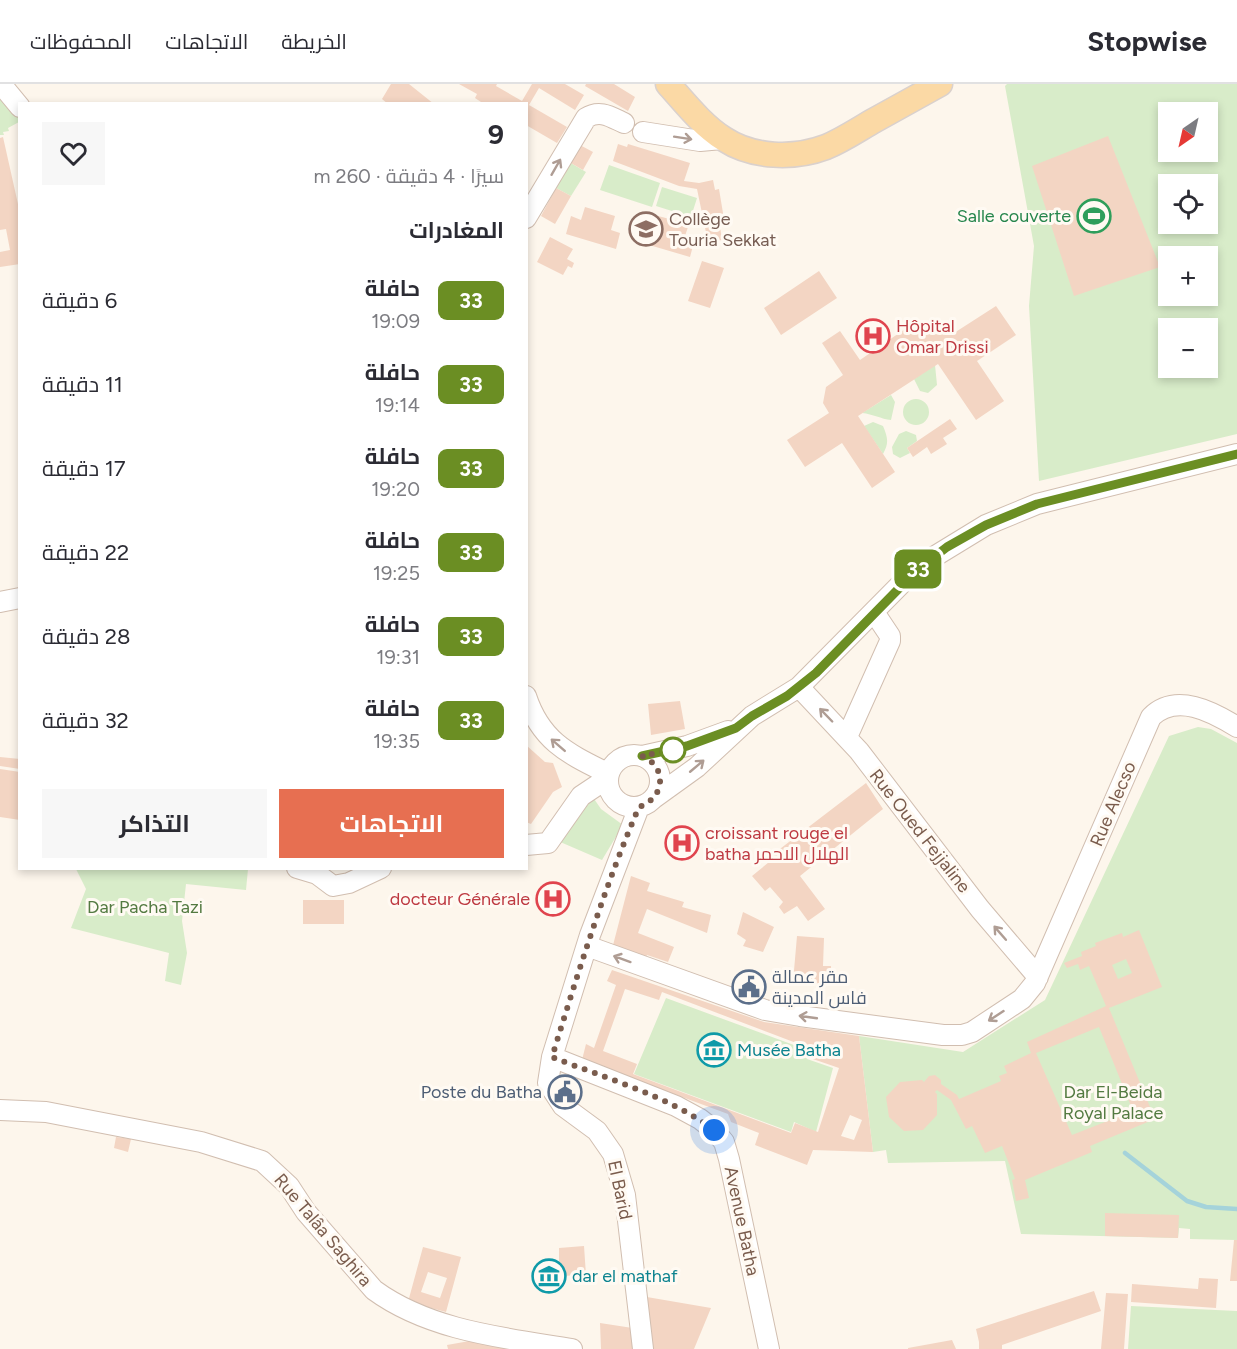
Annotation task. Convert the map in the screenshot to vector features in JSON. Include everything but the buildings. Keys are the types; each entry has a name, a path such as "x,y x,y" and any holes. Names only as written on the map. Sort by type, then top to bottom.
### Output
{"main road":[{"path":"668,84 704,123 722,138 740,147 769,154 789,155 829,146 940,84"}],"street":[{"path":"528,215 586,118 594,114 604,114 624,123"},
{"path":"643,132 700,141 722,138"},
{"path":"736,728 680,748 622,758 612,766 608,776 610,792 618,802 626,806 647,802 697,767 736,728 799,687 917,570 966,536 1010,514 1037,504 1105,485 1237,454"},
{"path":"0,602 18,598"},
{"path":"847,737 890,638 874,612"},
{"name":"Rue Oued Fejjaline","path":"799,687 847,737 980,909 1038,977"},
{"path":"528,701 536,720 554,742 567,753 608,776"},
{"name":"Rue Alecso","path":"586,946 765,1010 950,1035 972,1032 1027,995 1038,977 1151,717 1167,707 1187,705 1211,712 1237,727"},
{"path":"586,946 611,875 647,802 659,789 659,774 655,764 642,756"},
{"path":"528,845 548,843 581,796 608,776"},
{"path":"304,870 317,874 333,886 349,884 377,870"},
{"name":"El Barid","path":"586,946 552,1057 548,1083 563,1106 597,1131 613,1154 625,1194 643,1349"},
{"name":"Avenue Batha","path":"552,1057 675,1106 700,1119 724,1142 769,1349"},
{"name":"Rue Talâa Saghira","path":"0,1110 46,1112 191,1140 262,1161 289,1186 306,1212 374,1290 386,1298 450,1327 572,1349"}],"green space":[{"path":"1007,84 1237,84 1237,434 1039,481 1029,306 1034,246 1005,86"},
{"path":"0,91 18,114 18,123 8,128 9,131 3,132 4,135 0,135"},
{"path":"569,162 586,172 571,196 556,188"},
{"path":"609,165 660,183 652,207 600,190"},
{"path":"662,187 697,198 691,217 656,206"},
{"path":"935,365 937,385 928,393 920,391 914,379"},
{"path":"891,395 895,402 891,420 862,413"},
{"path":"916,399 925,403 929,412 925,421 916,425 907,421 903,412 907,403"},
{"path":"873,422 883,426 886,434 887,443 883,454 864,426"},
{"path":"906,431 916,435 917,441 907,448 910,453 900,458 893,454 892,447 899,434"},
{"name":"Dar El-Beida Royal Palace","path":"1198,727 1211,729 1237,743 1237,1240 1190,1239 1190,1229 1179,1228 1178,1238 1021,1234 1005,1161 888,1163 886,1150 873,1152 859,1036 963,1052 1045,1000 1169,736"},
{"path":"590,793 601,809 623,825 602,860 551,838"},
{"name":"Dar Pacha Tazi","path":"76,870 248,870 246,890 186,884 182,921 187,953 181,985 165,981 169,953 71,928 86,889"},
{"path":"666,998 810,1051 807,1059 833,1068 816,1132 794,1122 791,1132 634,1074"},
{"path":"1131,1306 1237,1311 1237,1349 1128,1349"}],"waterway":[{"path":"1125,1153 1187,1201 1206,1207 1237,1209"}],"bus line":[{"name":"33","path":"642,756 674,750 736,728 787,696 816,673 917,570 947,547 986,525 1037,504 1105,485 1237,454"}],"place":[{"name":"Salle couverte","path":"1094,216"},
{"name":"Collège Touria Sekkat","path":"646,229"},
{"name":"Hôpital Omar Drissi","path":"873,336"},
{"name":"croissant rouge el batha الهلال الاحمر","path":"682,843"},
{"name":"docteur Générale","path":"553,899"},
{"name":"مقر عمالة فاس المدينة","path":"749,987"},
{"name":"Musée Batha","path":"714,1050"},
{"name":"Poste du Batha","path":"565,1092"},
{"name":"dar el mathaf","path":"549,1276"}],"route":[{"path":"673,750 642,756 655,764 660,779 659,789 651,801 639,807 626,836 590,934 552,1057 675,1106 700,1119 714,1130"}]}
